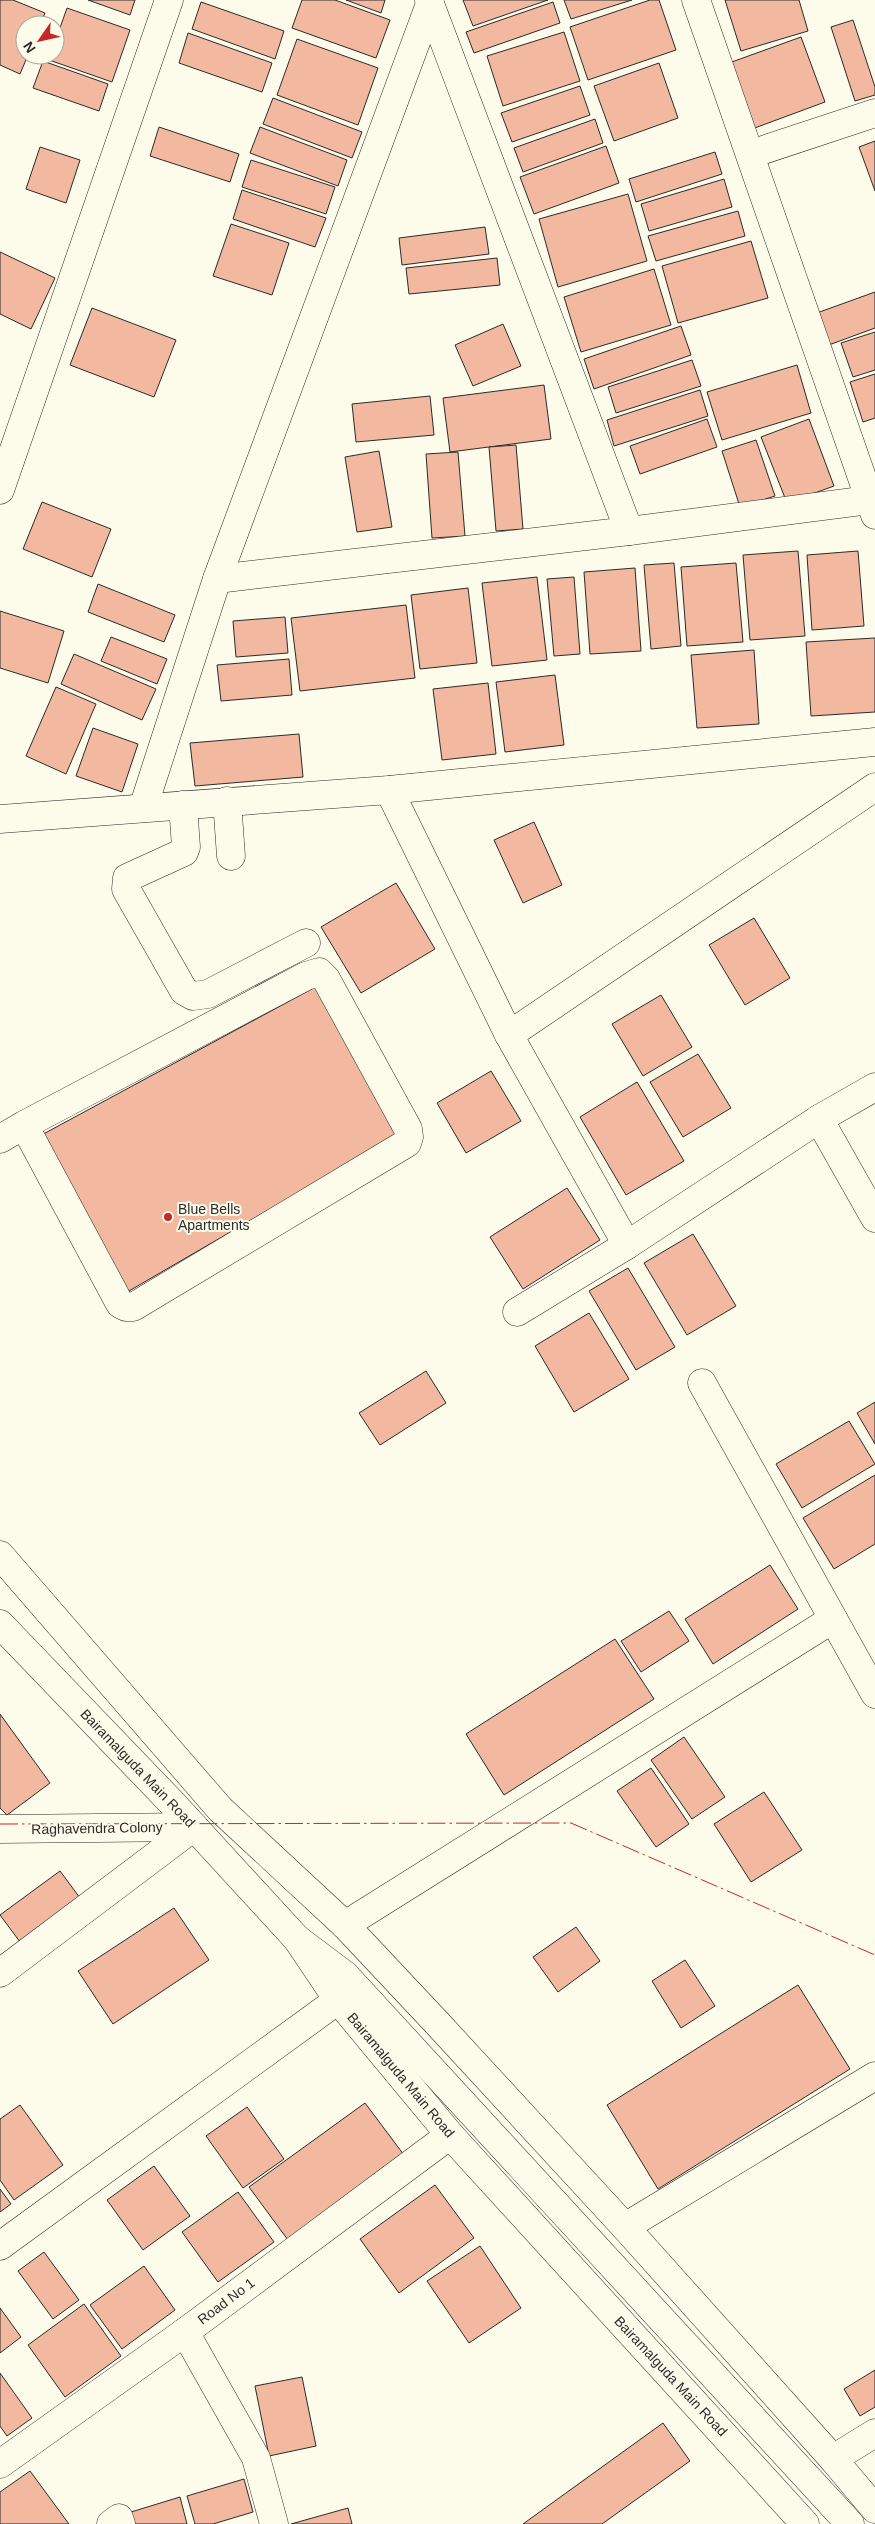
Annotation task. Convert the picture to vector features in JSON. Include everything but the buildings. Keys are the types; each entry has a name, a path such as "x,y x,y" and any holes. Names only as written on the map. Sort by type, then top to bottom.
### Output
{"main road":[{"path":"0,490 169,0"},
{"path":"217,580 629,531 872,508 696,0"},
{"path":"430,2 629,531"},
{"path":"143,808 217,580 430,2"},
{"path":"750,154 875,113"},
{"path":"0,819 388,790 875,742"},
{"path":"509,1035 875,787"},
{"path":"388,790 509,1035 627,1245"},
{"path":"226,801 231,856"},
{"path":"183,805 186,847 184,852 127,878 126,890 184,991 193,996 208,994 306,943"},
{"path":"0,1139 24,1125 306,976 319,972 326,979 404,1120 409,1137 407,1143 133,1307 126,1307 120,1304 24,1125"},
{"path":"518,1312 627,1245 819,1119 875,1087"},
{"path":"819,1119 875,1218"},
{"path":"702,1383 833,1619 872,1680"},
{"path":"0,1555 220,1809 344,1925 625,2227 833,2459 875,2509"},
{"path":"344,1925 833,1619"},
{"name":"Bairamalguda Main Road","path":"0,1624 297,1938 338,2000 450,2135 805,2524"},
{"path":"0,1973 194,1827"},
{"name":"Raghavendra Colony","path":"0,1829 194,1827"},
{"path":"297,1938 351,1982 850,2524"},
{"path":"0,2246 338,2000"},
{"path":"625,2227 875,2076"},
{"name":"Road No 1","path":"0,2464 185,2332 450,2135"},
{"path":"185,2332 256,2458 274,2524"},
{"path":"833,2459 875,2433"},
{"path":"111,2524 119,2518 121,2524"}],"power":[{"path":"0,1824 571,1823 875,1955"}],"place":[{"name":"Blue Bells Apartments","path":"168,1217"}]}
